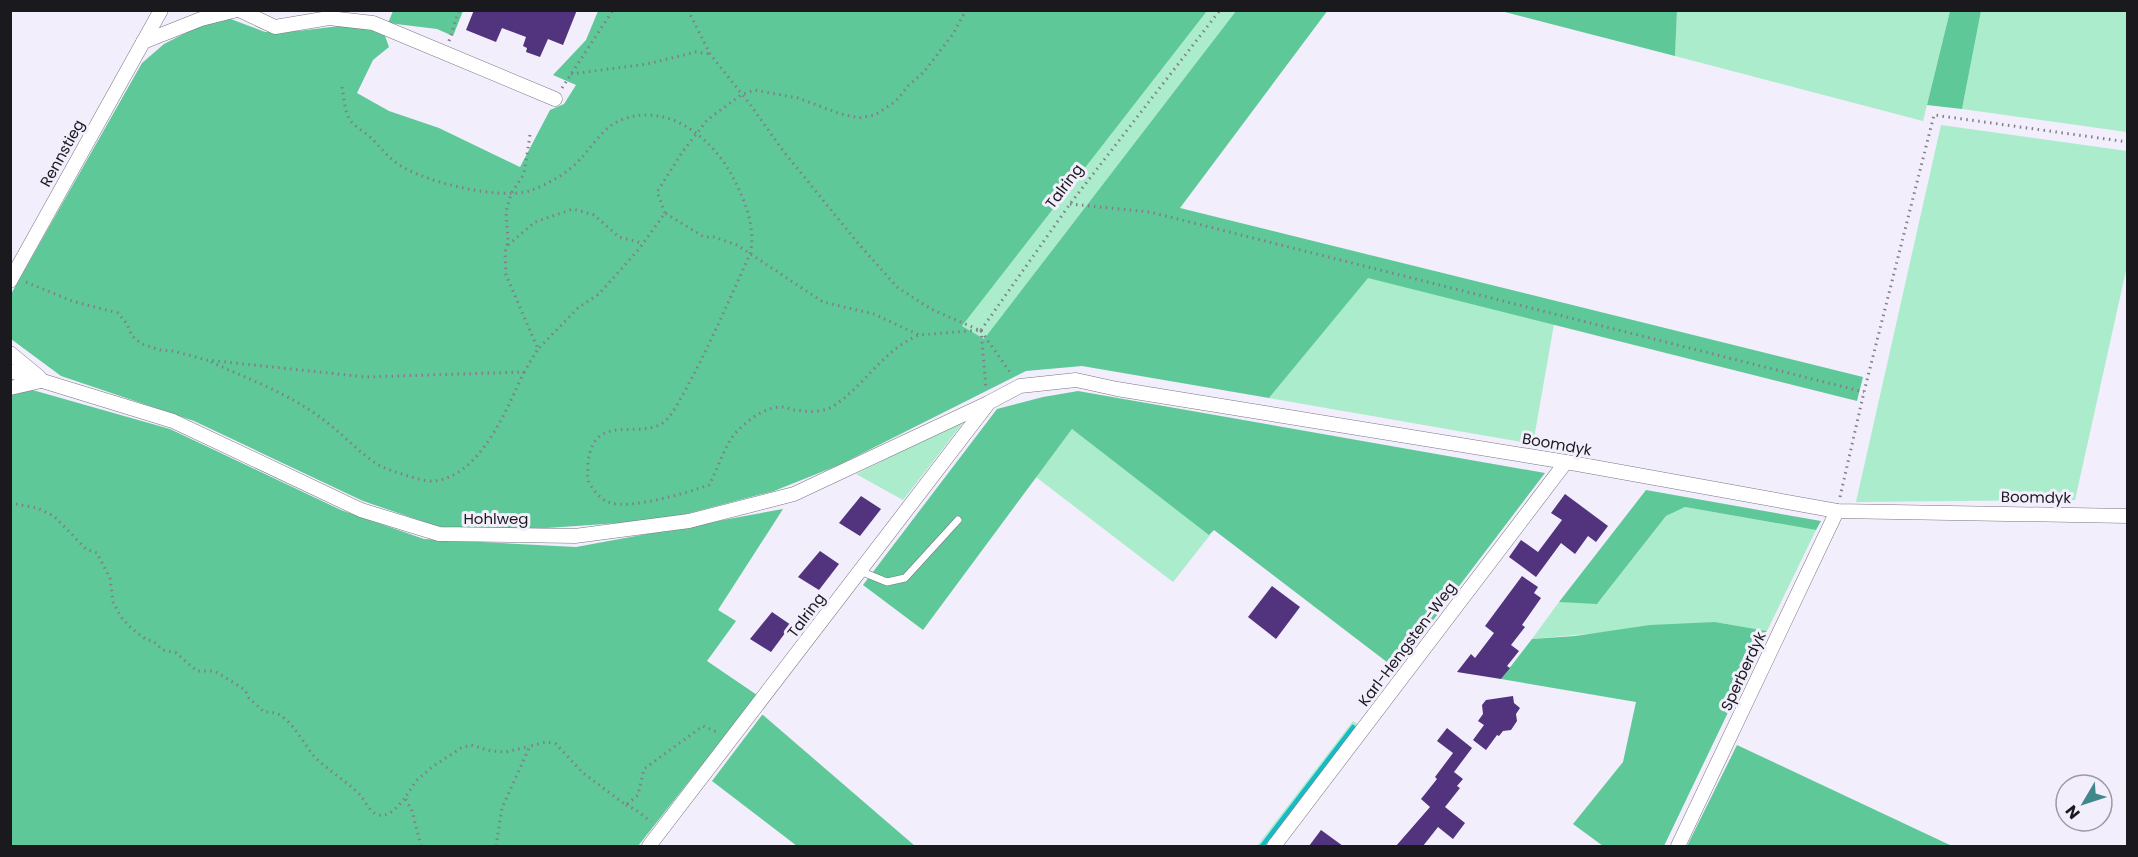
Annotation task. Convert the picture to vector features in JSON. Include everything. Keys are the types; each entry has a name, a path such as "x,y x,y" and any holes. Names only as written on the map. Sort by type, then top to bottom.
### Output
{"street":[{"name":"Rennstieg","path":"12,279 161,10"},
{"path":"143,42 201,19 238,10 275,27 329,18 373,23 555,99"},
{"path":"364,10 373,23"},
{"path":"10,353 43,380"},
{"name":"Hohlweg","path":"10,371 173,421 361,510 439,534 575,536 689,521 794,494 988,403"},
{"path":"10,388 43,380"},
{"name":"Boomdyk","path":"988,403 1020,386 1076,380 1117,389 1566,462 1837,511 2127,516"},
{"name":"Talring","path":"649,846 988,403"},
{"name":"Karl-Hengsten-Weg","path":"1274,846 1566,462"},
{"name":"Sperberdyk","path":"1678,846 1837,511"}],"lane":[{"path":"860,571 887,582 905,579 958,520"}],"path":[{"path":"446,54 459,10"},
{"path":"612,10 571,74 647,64 696,52 710,54"},
{"path":"688,10 710,54 803,177 897,287 931,309 981,330 1020,386"},
{"path":"919,335 874,314 823,302 737,245 714,237 704,237 665,213 657,192 683,151 707,120 741,95 754,90 798,98 841,114 859,118 875,116 897,101 908,86 924,72 953,34 966,10"},
{"name":"Talring","path":"981,330 1070,204 1220,10"},
{"path":"342,87 349,119 399,165 427,179 489,192 511,194 526,192 556,178 580,159 613,125 639,115 671,119 689,126 717,151 741,193 753,246 702,359 667,420 652,427 607,430 595,441 589,458 587,480 598,496 609,503 622,505 683,494 709,485 728,442 755,415 781,406 795,410 819,411 833,407 853,392 870,371 897,348 919,335 981,330"},
{"path":"1837,511 1864,392 1934,115 2127,142"},
{"path":"531,135 524,174 511,194 506,212 507,246 505,253 506,275 538,349"},
{"path":"1070,204 1150,212 1864,392"},
{"path":"507,246 536,222 573,209 594,215 620,237 642,243"},
{"path":"207,360 298,401 324,419 374,462 389,470 434,481 452,475 470,464 484,449 538,349 579,307 599,294 665,213"},
{"path":"12,279 118,314 127,324 132,336 142,344 207,360 366,377 524,372"},
{"path":"981,330 988,403"},
{"path":"10,503 37,508 54,516 86,549 97,553 110,578 114,602 121,617 132,629 147,640 153,641 163,650 176,653 196,671 214,671 223,676 245,690 249,698 264,712 275,712 285,718 312,753 324,765 347,781 371,810 378,815 387,815 396,808 416,782 432,767 461,748 471,745 491,752 506,752 546,742 556,744 583,773 626,805 650,822 664,826"},
{"path":"626,805 638,795 645,769 703,726 715,732 735,735"},
{"path":"496,846 502,808 530,746"},
{"path":"405,798 412,811 421,846"}],"green space":[{"path":"1328,10 1180,208 1863,377 1857,401 1368,278 1269,398 1082,366 1026,371 839,465 774,491 663,520 518,530 439,527 363,501 194,421 61,376 11,339 11,294 142,63 164,44 203,24 228,18 265,32 348,25 384,33 389,47 373,60 357,93 389,111 439,128 520,167 550,110 564,104 576,85 553,75 586,40 598,11 1207,11 962,326 984,339 1236,11"},
{"path":"393,11 463,11 453,36 437,29 388,23"},
{"path":"1207,11 1236,11 984,339 962,326"},
{"path":"1501,11 1677,11 1675,56"},
{"path":"1677,11 1950,11 1923,121 1675,56"},
{"path":"1950,11 1981,11 1962,109 1927,105"},
{"path":"1981,11 2127,11 2127,132 1962,109"},
{"path":"1941,125 2127,151 2127,266 2075,500 1856,502"},
{"path":"1368,277 1554,324 1533,444 1269,398"},
{"path":"29,389 170,429 341,510 424,539 576,547 783,509 718,610 736,621 707,661 757,695 638,846 11,846 11,392"},
{"path":"1078,391 1545,473 1396,669 1214,530 1209,535 1072,429 923,630 863,585 997,409"},
{"path":"966,419 903,500 856,474"},
{"path":"1072,429 1210,535 1173,582 1036,477"},
{"path":"1646,490 1821,521 1816,530 1685,507 1666,516 1597,604 1559,602"},
{"path":"1685,507 1816,530 1767,631 1715,622 1532,639 1559,602 1598,603 1666,516"},
{"path":"1715,622 1767,631 1664,846 1603,846 1573,824 1623,762 1636,702 1501,679 1532,639 1575,636 1650,625"},
{"path":"762,715 915,846 797,846 712,781"},
{"path":"1353,721 1359,725 1267,846 1257,846"},
{"path":"1737,745 1952,846 1687,846"}],"building":[{"path":"474,10 577,10 563,45 548,39 540,57 526,52 527,48 523,46 526,37 502,28 496,42 466,30"},
{"path":"1565,494 1608,526 1596,542 1588,536 1575,554 1561,543 1536,577 1509,557 1521,540 1538,552 1562,520 1551,513"},
{"path":"861,496 881,509 860,536 839,523"},
{"path":"820,551 839,564 819,590 798,577"},
{"path":"1522,576 1538,587 1534,593 1541,598 1522,625 1525,627 1511,645 1519,651 1507,666 1510,668 1501,679 1457,672 1471,654 1475,658 1494,633 1485,626"},
{"path":"1272,586 1300,607 1276,639 1248,617"},
{"path":"772,612 791,625 771,652 750,639"},
{"path":"1513,696 1514,703 1520,708 1516,714 1517,721 1511,730 1497,735 1486,750 1473,740 1484,725 1478,721 1483,714 1482,705 1486,700"},
{"path":"1447,728 1472,748 1454,772 1463,779 1457,786 1460,788 1445,807 1465,823 1453,839 1438,827 1423,846 1396,846 1430,807 1421,799 1453,753 1437,741"},
{"path":"1321,830 1343,846 1309,846"}],"waterway":[{"path":"1262,846 1353,727"}]}
